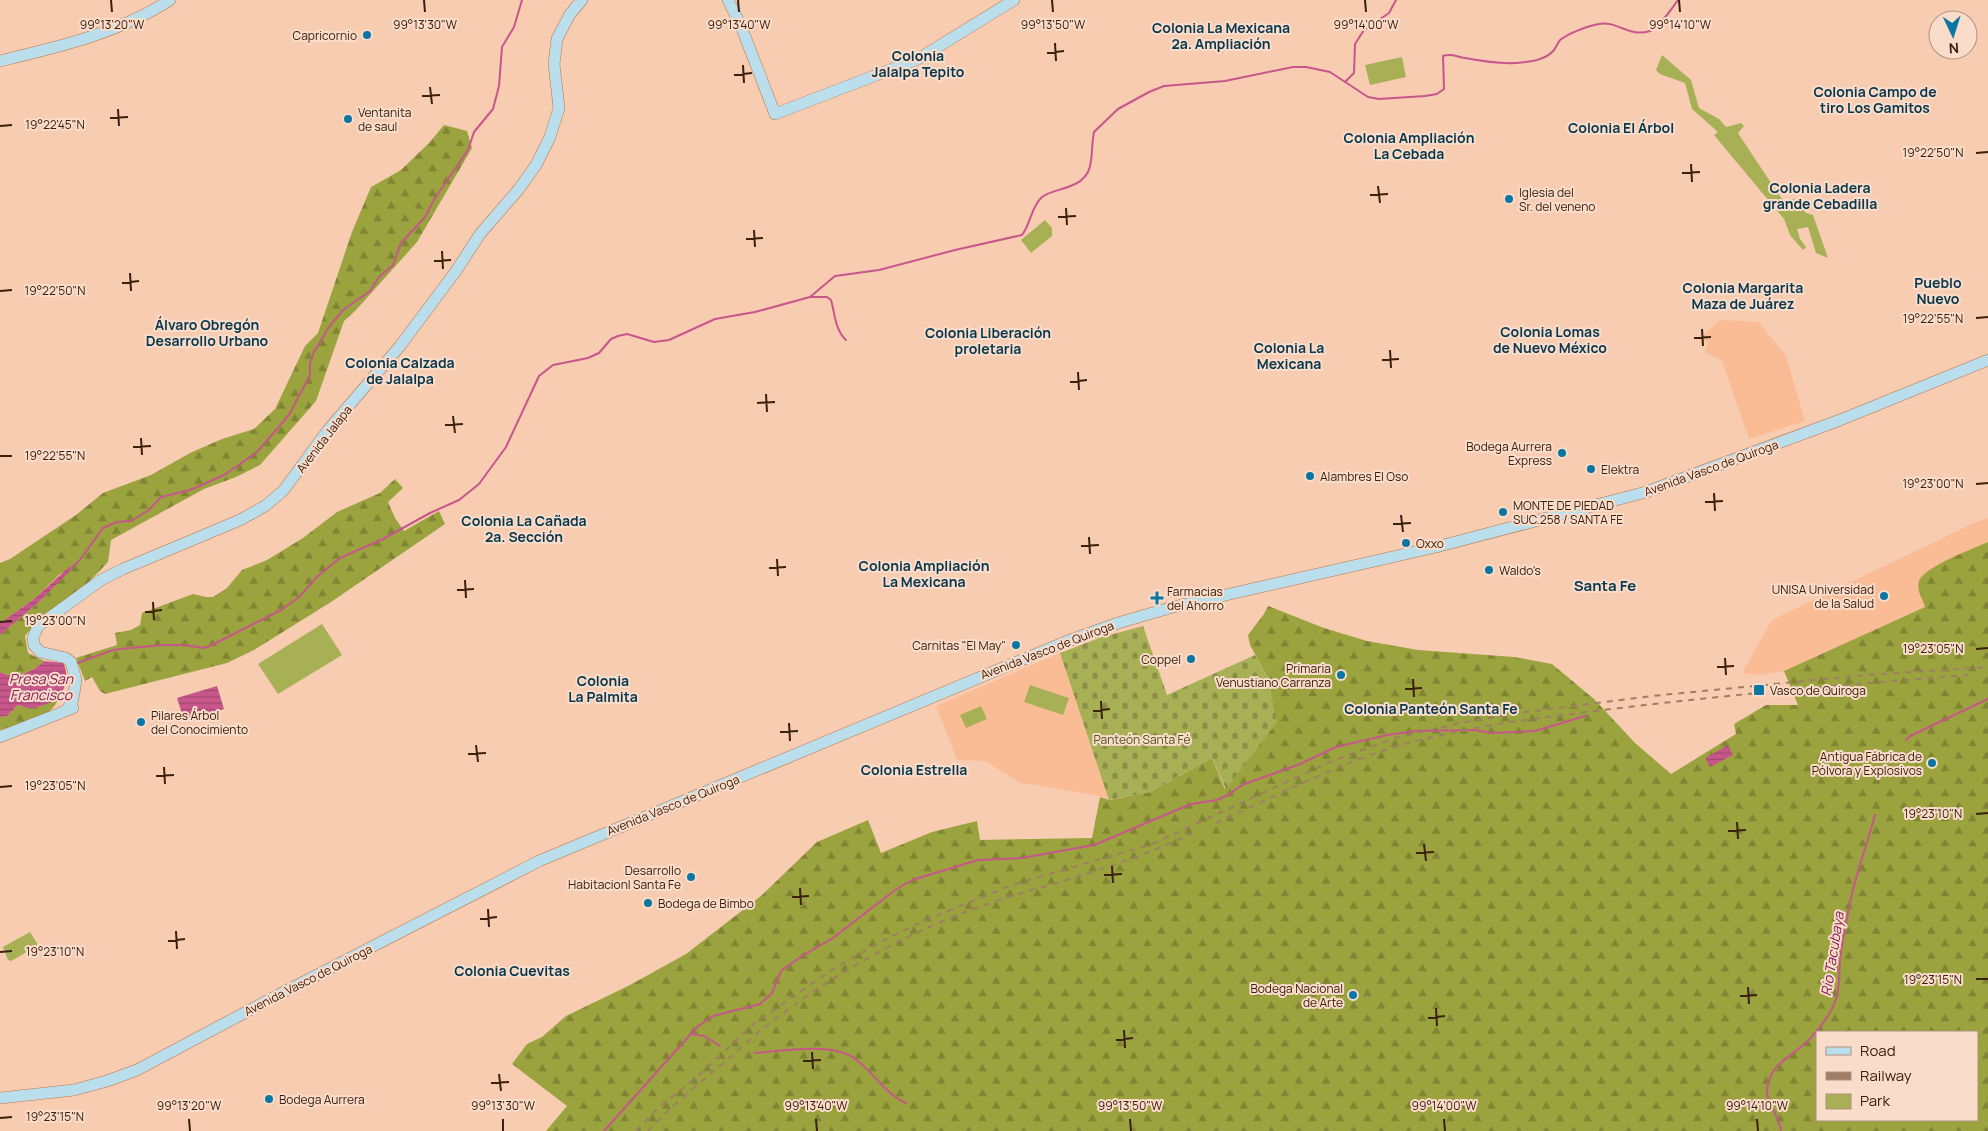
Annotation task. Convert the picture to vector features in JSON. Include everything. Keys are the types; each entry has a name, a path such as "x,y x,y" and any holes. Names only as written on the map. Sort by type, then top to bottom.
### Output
{"main road":[{"path":"0,61 105,32 150,13 170,0"},
{"name":"Avenida Jalapa","path":"0,737 71,708 76,680 68,660 40,652 34,645 34,631 38,626 101,580 240,520 275,499 292,481 328,430 400,346 456,271 480,234 519,190 536,165 550,137 559,108 554,64 557,39 570,14 582,0"},
{"path":"728,0 741,26 775,114 918,60 1014,0"},
{"name":"Avenida Vasco de Quiroga","path":"0,1098 74,1090 107,1081 151,1062 287,990 539,862 1065,642 1118,623 1172,607 1436,547 1646,492 1840,420 1988,360"}],"shaded area":[{"path":"1720,320 1759,322 1786,356 1805,421 1749,439 1722,361 1705,352 1708,343 1701,337"},
{"name":"UNISA Universidad de la Salud","path":"1988,518 1988,542 1960,554 1925,607 1784,671 1759,675 1742,673 1772,620 1976,522"},
{"path":"1060,653 1109,798 1022,784 985,761 957,760 936,706"}],"green space":[{"path":"1662,55 1691,80 1699,108 1719,119 1726,127 1741,123 1744,126 1738,133 1784,202 1794,199 1806,213 1813,215 1828,258 1816,253 1808,227 1797,229 1800,239 1806,247 1803,250 1790,235 1784,219 1714,135 1718,132 1692,109 1685,83 1660,74 1656,70"},
{"path":"1402,57 1406,77 1370,85 1365,65"},
{"path":"444,125 467,131 472,148 417,242 344,321 316,401 260,465 236,477 204,489 111,540 108,562 87,584 38,621 25,636 28,653 44,661 23,674 12,675 0,672 0,635 40,601 72,568 60,574 34,599 0,623 0,563 10,559 76,515 103,493 151,475 190,453 222,439 254,429 275,409 305,346 318,333 352,232 371,187 401,170 429,143"},
{"path":"1045,220 1052,228 1052,236 1031,253 1021,240"},
{"path":"395,479 403,488 388,502 395,518 404,531 439,511 445,524 331,602 254,650 227,663 105,694 100,691 92,677 85,681 76,658 117,645 115,633 131,630 140,625 142,613 193,594 213,597 227,588 242,570 267,560 303,538 337,512 380,493"},
{"path":"1988,542 1988,1131 546,1131 567,1106 512,1064 527,1044 542,1037 566,1016 630,985 686,954 761,896 817,842 868,820 881,853 932,832 977,821 980,840 1092,838 1100,797 1110,800 1150,792 1212,758 1225,789 1268,678 1250,645 1248,635 1268,606 1324,628 1367,641 1418,650 1514,657 1552,664 1594,699 1635,743 1671,774 1736,734 1734,724 1766,705 1798,705 1784,671 1925,607 1918,588 1919,581 1939,564"},
{"path":"322,624 342,655 278,694 258,664"},
{"name":"Panteón Santa Fé","path":"1143,626 1167,695 1255,655 1268,678 1277,722 1226,789 1212,758 1150,792 1109,800 1060,653 1099,638"},
{"path":"1030,685 1069,698 1063,715 1024,702"},
{"path":"59,697 50,711 43,716 0,730 0,717 7,716 18,705 39,707"},
{"path":"981,706 987,719 966,728 960,715"},
{"path":"30,932 37,946 11,961 8,960 3,947"}],"water":[{"name":"Presa San Francisco","path":"69,567 72,569 40,601 0,635 0,623 34,599"},
{"name":"Presa San Francisco","path":"44,661 63,663 65,667 66,680 59,697 36,707 30,708 18,705 7,716 0,717 0,672 12,675 23,674"},
{"path":"217,686 224,709 184,720 177,698"},
{"path":"1728,745 1733,755 1710,767 1705,758"}],"waterway":[{"path":"71,568 79,561 103,528 117,522 131,521 149,510 161,497 190,490 224,475 257,452 289,415 310,375 310,363 314,352 329,327 343,310 370,291 379,277 393,265 401,243 425,217 435,198 468,150 474,132 493,109 499,86 502,47 514,27 522,0"},
{"path":"1345,82 1354,73 1355,44 1364,30 1389,13 1396,0"},
{"path":"75,664 119,649 164,645 184,645 203,648 212,645 281,610 299,597 318,576 340,558 383,539 430,513 459,500 479,484 506,447 539,376 553,365 588,358 599,353 611,339 618,336 627,334 654,342 669,340 715,319 755,312 810,297 835,276 879,270 1022,235 1038,201 1042,197 1078,183 1084,178 1090,165 1094,132 1118,109 1149,92 1164,86 1225,81 1293,67 1306,67 1330,72 1368,97 1379,99 1437,94 1444,89 1443,56 1452,55 1503,63 1520,63 1536,60 1550,54 1564,37 1595,25 1605,23 1629,31 1642,33 1650,31 1661,22 1678,0"},
{"path":"811,297 827,297 831,300 837,327 846,340"},
{"name":"Río Tacubaya","path":"1906,740 1910,736 1988,699"},
{"path":"604,1131 697,1027 713,1016 760,1004 772,993 781,971 833,938 895,890 912,880 978,860 1022,858 1094,845 1191,804 1217,800 1242,785 1300,764 1336,747 1387,735 1416,731 1474,730 1493,733 1535,731 1585,716"},
{"name":"Río Tacubaya","path":"1817,1031 1833,1008 1835,1001 1849,907 1875,815"},
{"name":"Río Tacubaya","path":"1781,1131 1767,1093 1769,1081 1780,1063 1806,1043 1816,1032"},
{"path":"691,1034 704,1036 720,1046"},
{"path":"755,1053 792,1049 820,1049 844,1053 861,1063 891,1094 906,1103"}],"railway":[{"path":"636,1131 659,1107 697,1077 755,1023 833,969 875,945 921,922 1012,885 1152,844 1330,762 1395,738 1465,722 1526,712 1652,696 1866,675 1988,667"},
{"path":"1216,823 1351,762 1398,746 1453,732 1536,718 1664,703 1968,675"},
{"path":"648,1131 683,1097 758,1032 813,992 864,960 918,932 973,909 1112,865 1160,848 1191,834"}],"place":[{"name":"Capricornio","path":"367,35"},
{"name":"Ventanita de saul","path":"348,119"},
{"name":"Iglesia del Sr. del veneno","path":"1509,199"},
{"name":"Bodega Aurrera Express","path":"1562,453"},
{"name":"Elektra","path":"1591,469"},
{"name":"Alambres El Oso","path":"1310,476"},
{"name":"MONTE DE PIEDAD SUC.258 / SANTA FE","path":"1503,512"},
{"name":"Oxxo","path":"1406,543"},
{"name":"Waldo's","path":"1489,570"},
{"name":"UNISA Universidad de la Salud","path":"1884,596"},
{"name":"Farmacias del Ahorro","path":"1157,598"},
{"name":"Carnitas \"El May\"","path":"1016,645"},
{"name":"Coppel","path":"1191,659"},
{"name":"Primaria Venustiano Carranza","path":"1341,675"},
{"name":"Vasco de Quiroga","path":"1759,690"},
{"name":"Pilares Árbol del Conocimiento","path":"141,722"},
{"name":"Antigua Fábrica de Pólvora y Explosivos","path":"1932,763"},
{"name":"Desarrollo Habitacionl Santa Fe","path":"691,877"},
{"name":"Bodega de Bimbo","path":"648,903"},
{"name":"Bodega Nacional de Arte","path":"1353,995"},
{"name":"Bodega Aurrera","path":"269,1099"}],"district":[{"name":"Colonia La Mexicana 2a. Ampliación","path":"1221,36"},
{"name":"Colonia Jalalpa Tepito","path":"918,64"},
{"name":"Colonia Campo de tiro Los Gamitos","path":"1875,99"},
{"name":"Colonia El Árbol","path":"1621,127"},
{"name":"Colonia Ampliación La Cebada","path":"1409,146"},
{"name":"Colonia Ladera grande Cebadilla","path":"1820,196"},
{"name":"Pueblo Nuevo","path":"1938,290"},
{"name":"Colonia Margarita Maza de Juárez","path":"1743,296"},
{"name":"Álvaro Obregón Desarrollo Urbano","path":"207,332"},
{"name":"Colonia Liberación proletaria","path":"988,340"},
{"name":"Colonia Lomas de Nuevo México","path":"1550,340"},
{"name":"Colonia La Mexicana","path":"1289,356"},
{"name":"Colonia Calzada de Jalalpa","path":"400,370"},
{"name":"Colonia La Cañada 2a. Sección","path":"524,528"},
{"name":"Colonia Ampliación La Mexicana","path":"924,574"},
{"name":"Santa Fe","path":"1605,585"},
{"name":"Colonia La Palmita","path":"603,688"},
{"name":"Colonia Panteón Santa Fe","path":"1431,708"},
{"name":"Colonia Estrella","path":"914,769"},
{"name":"Colonia Cuevitas","path":"512,970"}]}
